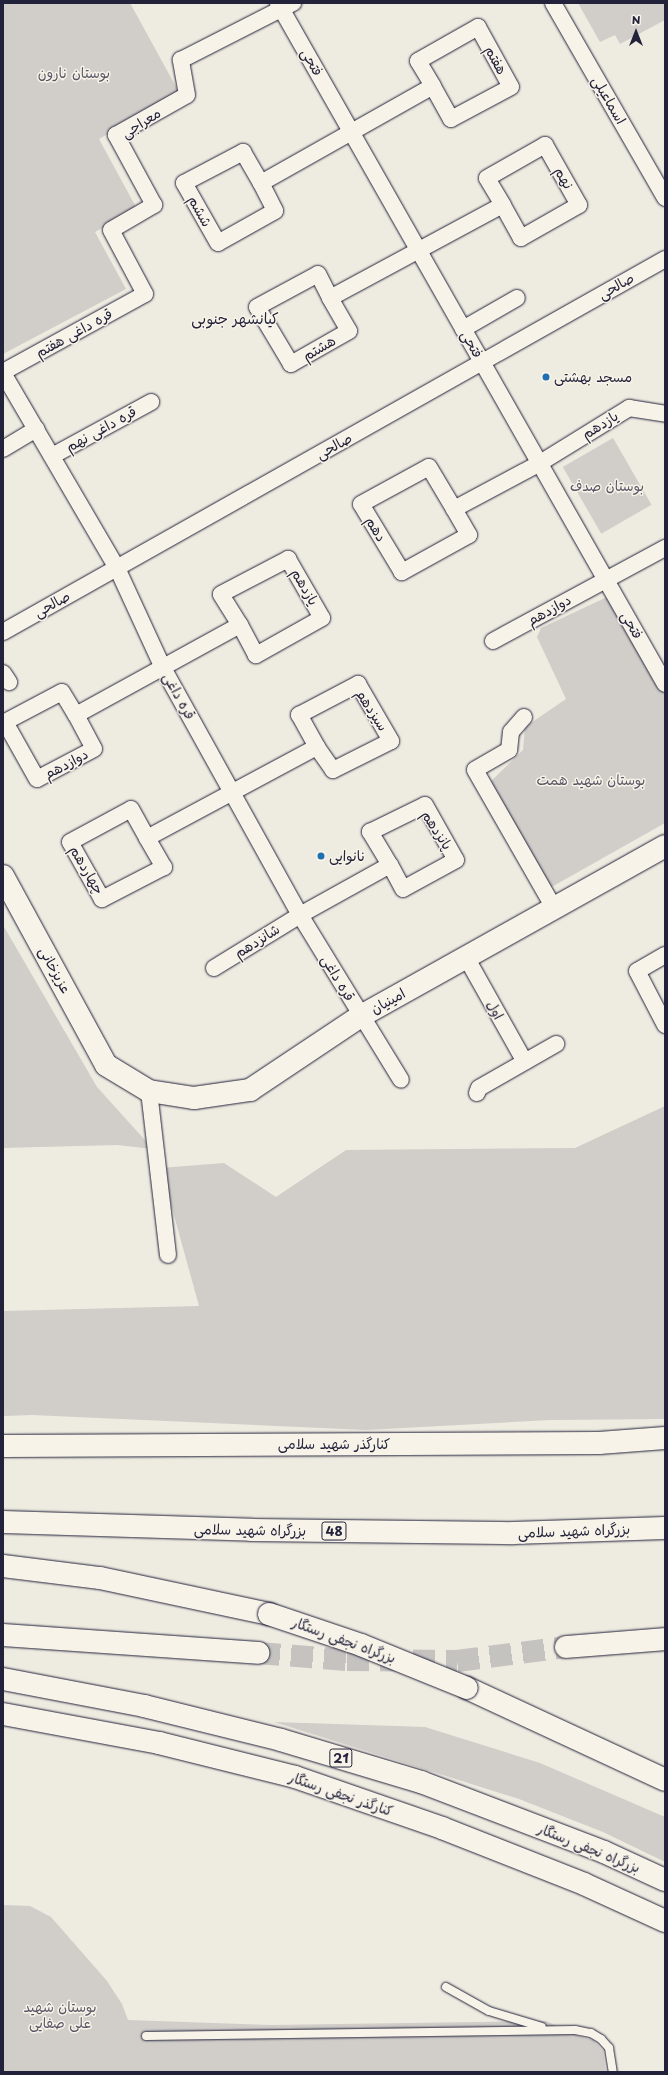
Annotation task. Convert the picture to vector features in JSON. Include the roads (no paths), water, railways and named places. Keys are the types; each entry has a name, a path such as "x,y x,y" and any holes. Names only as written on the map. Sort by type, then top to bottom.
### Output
{"main road":[{"name":"امینیان","path":"106,1065 149,1091 194,1098 250,1090 361,1016 665,846"},
{"name":"عزیزخانی","path":"3,876 106,1065"},
{"name":"کنارگذر شهید سلامی","path":"3,1446 599,1443 665,1438"},
{"name":"بزرگراه شهید سلامی","path":"3,1522 252,1530 497,1533 665,1528"},
{"name":"بزرگراه نجفی رستگار","path":"3,1566 100,1578 269,1614 361,1645 468,1688 665,1780"},
{"path":"3,1634 48,1640 258,1653"},
{"path":"566,1647 665,1639"},
{"name":"بزرگراه نجفی رستگار","path":"3,1679 144,1706 281,1740 420,1782 604,1852 665,1880"},
{"name":"کنارگذر نجفی رستگار","path":"3,1714 159,1743 295,1777 442,1828 584,1884 665,1921"}],"street":[{"name":"اسماعیلی","path":"553,3 665,198"},
{"name":"فتحی","path":"284,5 352,132 665,684"},
{"name":"معراجی","path":"146,294 110,230 154,205 116,135 187,96 181,60 284,5"},
{"name":"هفتم","path":"478,27 511,87 452,119 433,86 418,61 478,27"},
{"path":"261,183 433,86"},
{"name":"نهم","path":"545,145 579,205 521,238 503,204 487,178 545,145"},
{"name":"ششم","path":"243,152 261,183 275,211 218,243 184,183 243,152"},
{"path":"330,298 503,204"},
{"name":"صالحی","path":"3,632 665,260"},
{"name":"هشتم","path":"318,274 330,298 349,331 291,364 257,307 318,274"},
{"name":"قره داغی هفتم","path":"3,372 146,294"},
{"path":"463,328 517,298"},
{"name":"قره داغی","path":"3,372 117,568 163,668 300,914 400,1080"},
{"name":"قره داغی نهم","path":"52,456 150,402"},
{"name":"یازدهم","path":"540,463 629,408 665,414"},
{"path":"3,449 36,429"},
{"path":"454,509 540,463"},
{"name":"دهم","path":"428,467 454,509 469,535 402,572 361,504 428,467"},
{"path":"606,579 665,548"},
{"name":"یازدهم","path":"288,559 322,618 256,655 240,625 221,594 288,559"},
{"name":"دوازدهم","path":"493,641 606,579"},
{"path":"76,715 240,625"},
{"name":"سیزدهم","path":"358,684 391,741 333,770 317,747 299,715 358,684"},
{"name":"دوازدهم","path":"62,692 76,715 94,749 37,779 6,722 62,692"},
{"path":"524,716 511,732 508,750 475,770 554,908"},
{"path":"147,838 317,747"},
{"name":"پانزدهم","path":"424,806 456,860 403,889 390,865 370,832 424,806"},
{"name":"چهاردهم","path":"131,809 147,838 164,867 102,899 70,842 131,809"},
{"path":"300,914 390,865"},
{"name":"شانزدهم","path":"214,968 300,914"},
{"path":"665,956 637,972 665,1026"},
{"name":"اول","path":"466,957 524,1062"},
{"path":"476,1093 479,1088 556,1044"},
{"path":"149,1091 168,1255"}],"lane":[{"path":"446,1988 489,2011 550,2030"},
{"path":"146,2036 550,2030 585,2032 601,2039 609,2048 613,2072"}],"tunnel":[{"path":"258,1653 347,1660 457,1661 566,1647"}],"place":[{"name":"مسجد بهشتی","path":"546,377"},
{"name":"نانوایی","path":"321,856"}],"district":[{"name":"کیانشهر جنوبی","path":"235,318"}],"park label":[{"name":"بوستان نارون","path":"74,73"},
{"name":"بوستان صدف","path":"607,486"},
{"name":"بوستان شهید همت","path":"591,780"},
{"name":"بوستان شهید علی صفایی","path":"60,2016"}]}
